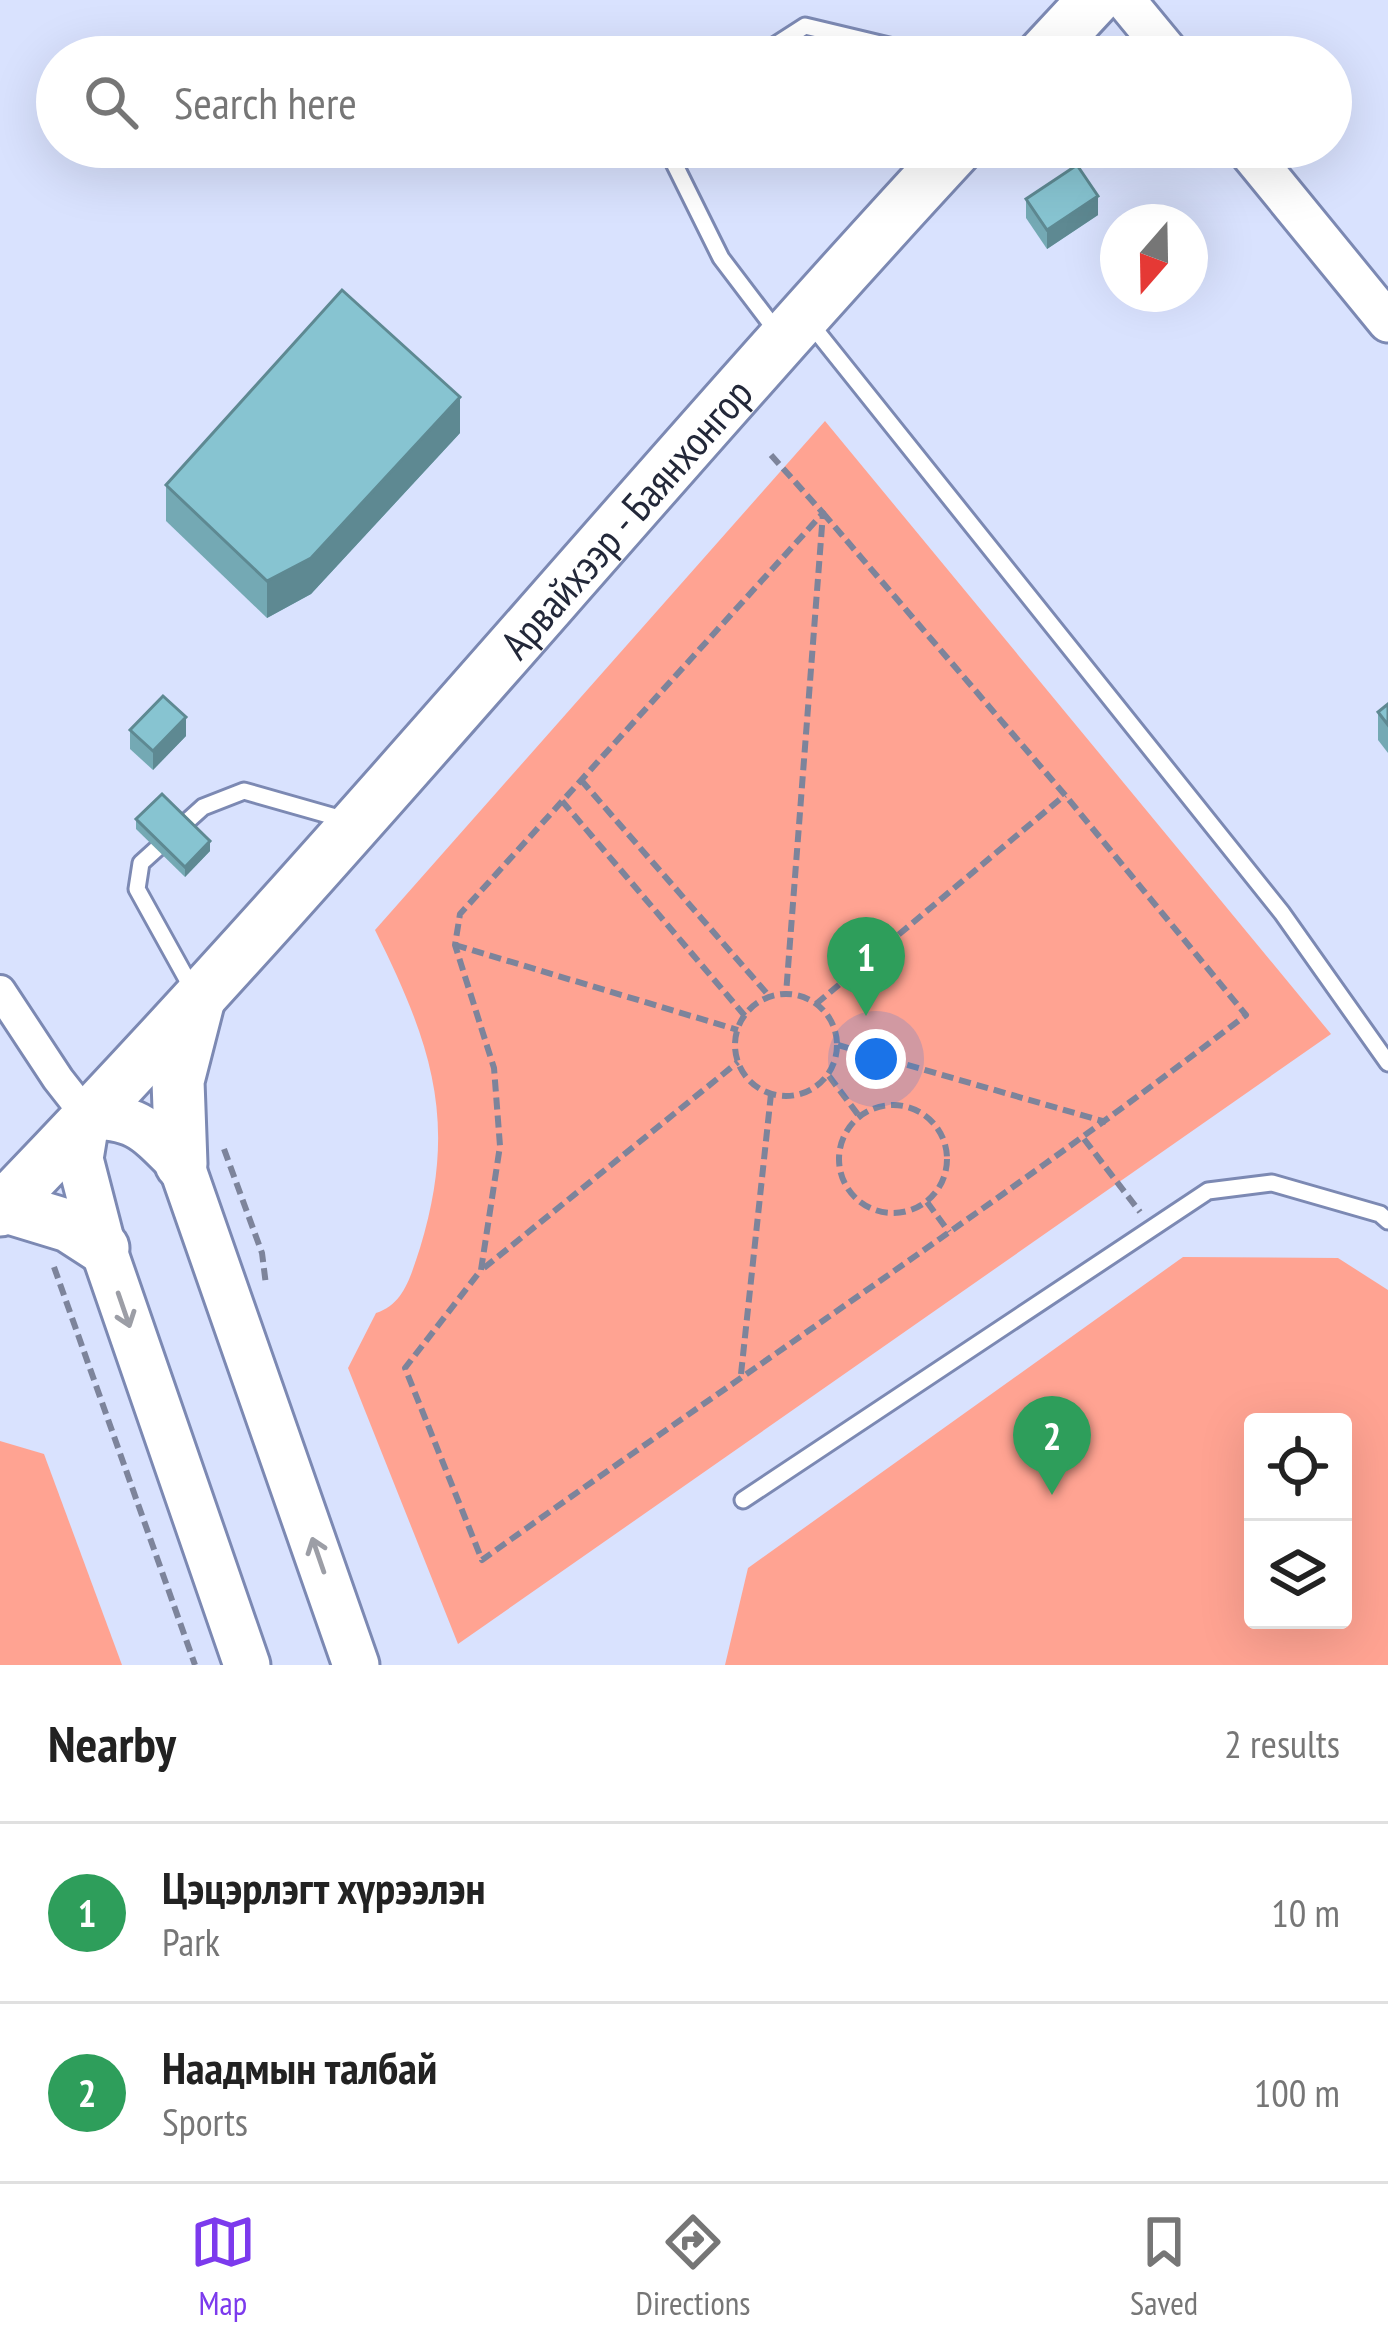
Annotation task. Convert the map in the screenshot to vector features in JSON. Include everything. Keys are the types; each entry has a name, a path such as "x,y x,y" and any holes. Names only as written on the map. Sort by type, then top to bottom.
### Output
{"highway":[{"path":"1061,36 1094,0"},
{"name":"Арвайхээр - Баянхонгор","path":"10,1208 792,326 939,168"},
{"path":"181,1164 178,1081 200,997"},
{"path":"10,1208 69,1226 103,1248"}],"main road":[{"path":"247,1665 103,1248 80,1159 87,1116 118,1116 144,1127 181,1164 356,1665"}],"street":[{"path":"1125,0 1155,36"},
{"path":"1263,168 1385,312"},
{"path":"0,991 87,1116"}],"lane":[{"path":"790,36 805,26 847,36"},
{"path":"676,168 721,258 792,326 1267,894 1388,1063"},
{"path":"200,997 189,988 136,889 141,863 203,807 244,791 355,823"},
{"path":"743,1500 1208,1192 1272,1183 1380,1214 1388,1221"}],"path":[{"path":"738,1062 481,1270 405,1367 482,1560 741,1374 1084,1139 1246,1015 1065,795 771,455"},
{"path":"481,1270 500,1145 494,1068 455,945 460,914 823,513"},
{"path":"786,994 823,513"},
{"path":"581,781 770,997"},
{"path":"816,1004 1065,795"},
{"path":"562,801 745,1016"},
{"path":"455,945 738,1030"},
{"path":"786,994 816,1004 827,1015 838,1045 828,1075 803,1094 771,1094 757,1087 738,1062 738,1030 745,1016 770,997 786,994"},
{"path":"838,1045 1106,1122"},
{"path":"828,1075 860,1116"},
{"path":"741,1374 771,1094"},
{"path":"904,1105 931,1119 946,1146 945,1177 927,1202 898,1213 883,1212 868,1207 846,1186 840,1171 841,1141 860,1116 873,1108 904,1105"},
{"path":"1084,1139 1152,1228"},
{"path":"927,1202 949,1232"},
{"path":"10,1208 194,1665"}],"shaded area":[{"path":"825,421 1331,1034 458,1644 348,1368 376,1313 394,1303 410,1278 432,1203 437,1161 438,1121 424,1047 375,930"},
{"path":"1183,1257 1338,1258 1388,1290 1388,1665 725,1665 748,1568"},
{"path":"0,1441 44,1454 122,1665 0,1665"}],"building":[{"path":"1072,168 1079,168 1098,196 1047,230 1026,199"},
{"path":"342,290 460,397 311,558 267,581 166,485"},
{"path":"163,696 186,717 153,751 130,730"},
{"path":"1388,704 1388,725 1378,712"},
{"path":"162,794 210,841 185,867 136,819"}],"place":[{"name":"Цэцэрлэгт хүрээлэн","path":"866,1016"},
{"name":"Наадмын талбай","path":"1052,1495"}]}
